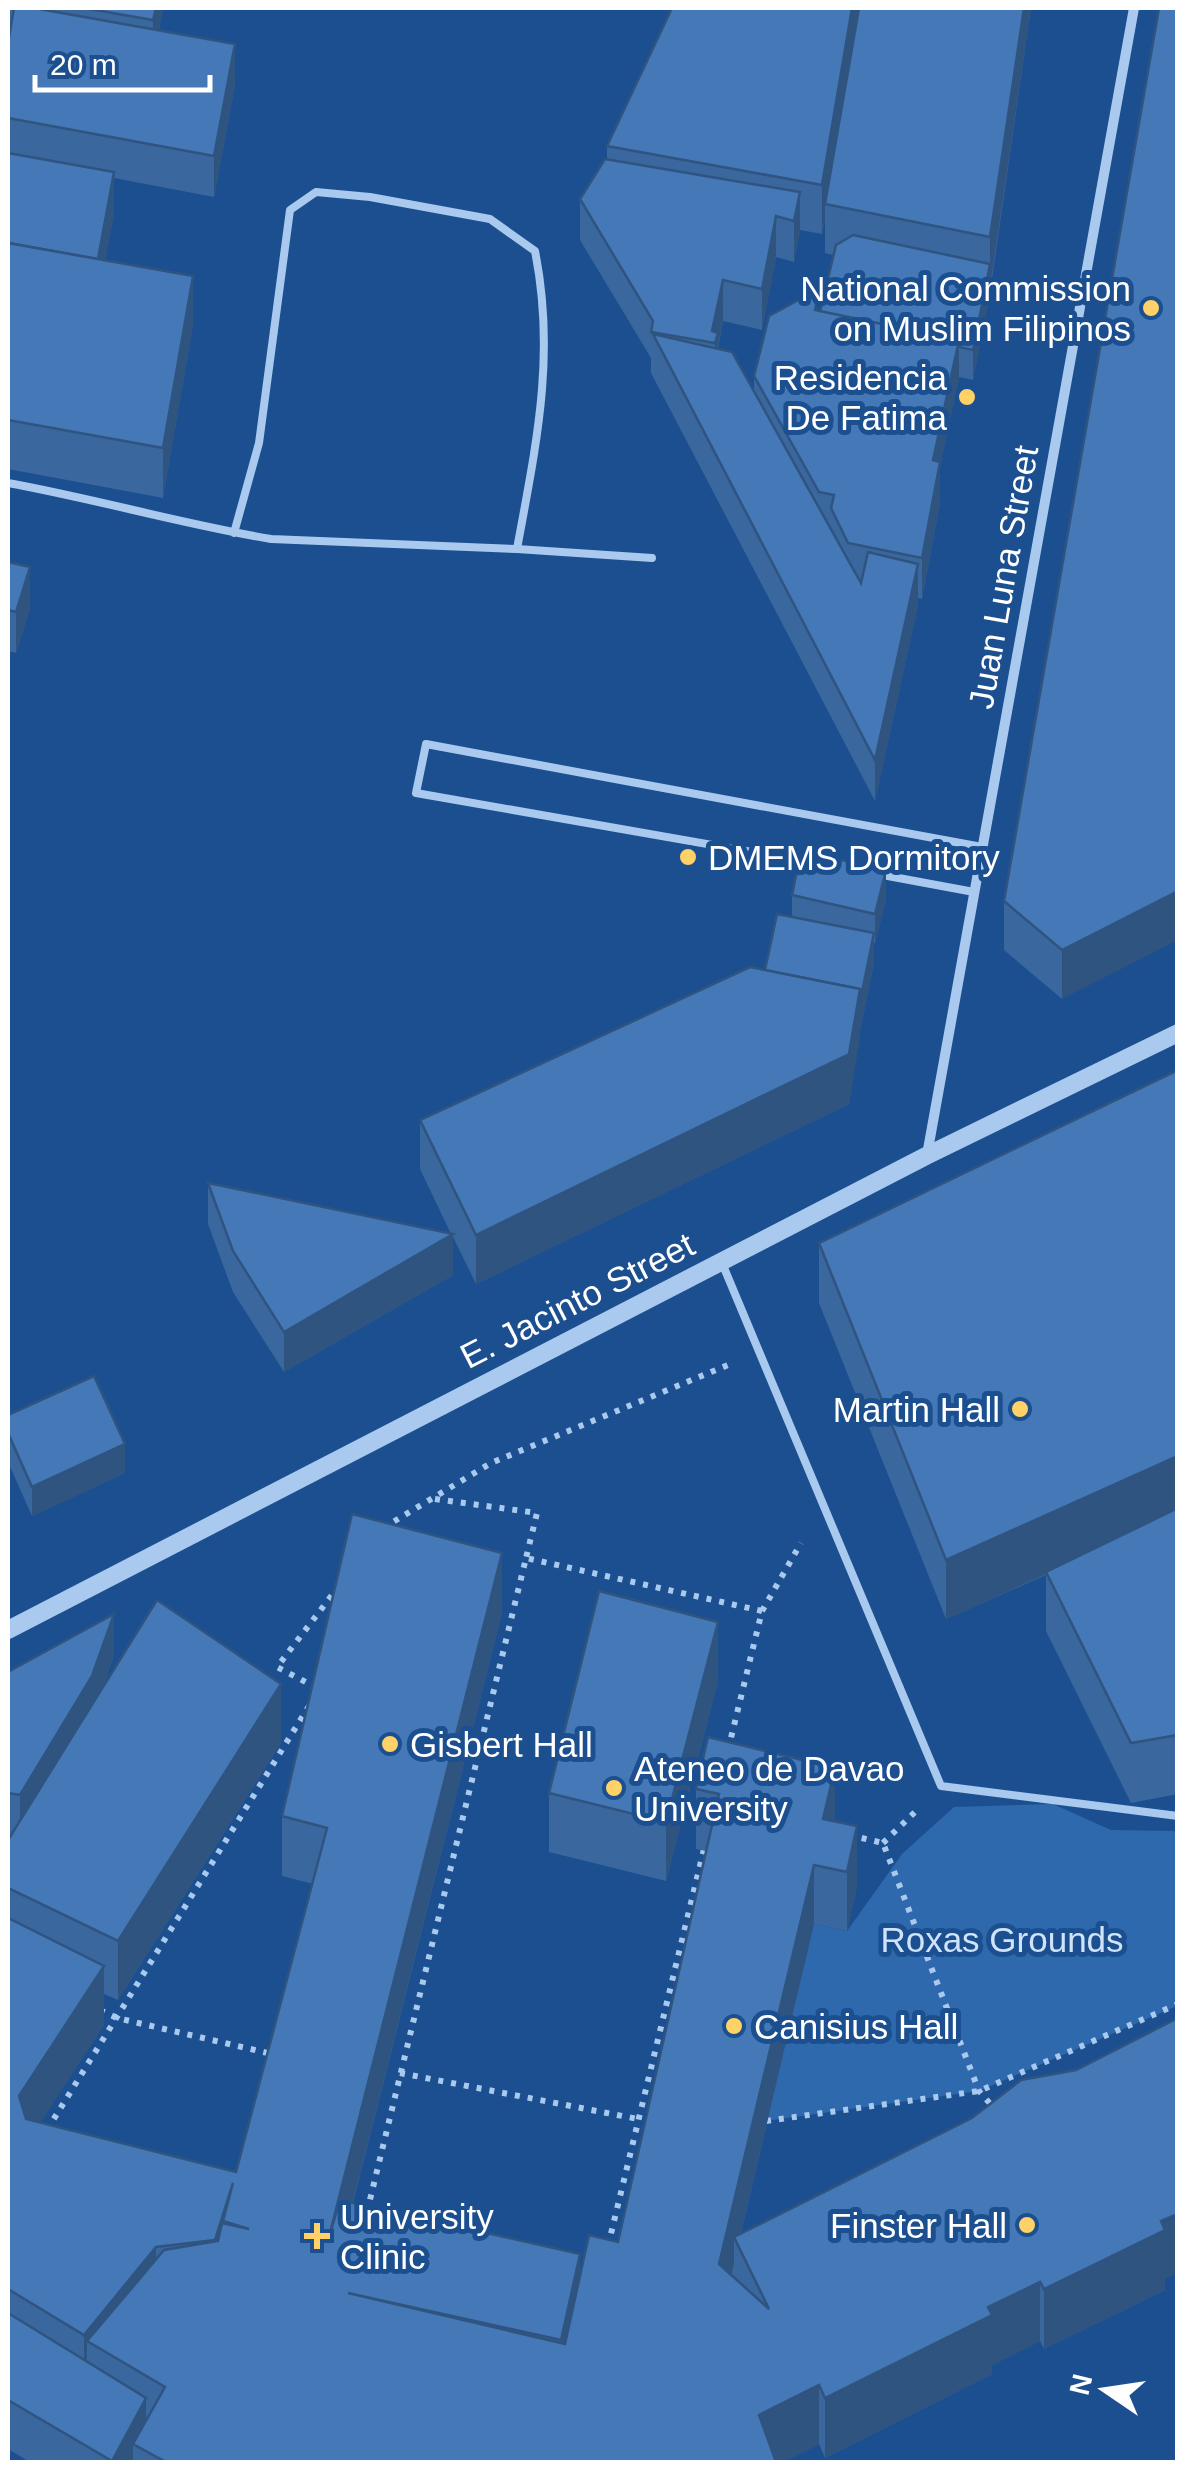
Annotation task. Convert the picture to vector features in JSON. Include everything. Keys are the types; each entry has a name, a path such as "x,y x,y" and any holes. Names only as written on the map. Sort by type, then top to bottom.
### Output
{"street":[{"name":"Juan Luna Street","path":"926,1156 1134,8"},
{"name":"E. Jacinto Street","path":"8,1630 926,1156 1178,1033"}],"lane":[{"path":"234,533 258,442 290,210 316,192 490,218 535,251 544,298 544,402 516,549"},
{"path":"8,483 271,540 652,558"},
{"path":"819,864 416,793 426,744 982,847"},
{"path":"858,871 974,892"},
{"path":"722,1262 940,1786 1178,1816"}],"path":[{"path":"373,1541 385,1525 491,1462 761,1352"},
{"path":"366,2221 537,1513 434,1499"},
{"path":"725,1762 762,1611 824,1502"},
{"path":"526,1558 762,1611"},
{"path":"41,2139 320,1690 277,1667 349,1572"},
{"path":"883,1843 940,1786"},
{"path":"838,1833 883,1843"},
{"path":"604,2259 707,1837"},
{"path":"883,1843 979,2091 1000,2115"},
{"path":"86,2002 117,2018 278,2055"},
{"path":"766,2121 979,2091 1178,2004"},
{"path":"400,2073 638,2119"}],"green space":[{"name":"Roxas Grounds","path":"1053,1804 1111,1830 1177,1831 1177,2006 979,2091 766,2121 814,1924 847,1931 902,1854 954,1807"}],"building":[{"path":"14,8 34,8 235,44 214,156 8,118 8,43"},
{"path":"84,8 156,8 153,20"},
{"path":"672,8 852,8 822,185 607,146"},
{"path":"859,8 1024,8 990,237 825,204"},
{"path":"1159,8 1178,8 1178,891 1062,950 1004,901"},
{"path":"8,153 114,172 98,259 8,243"},
{"path":"605,159 800,192 794,221 776,216 762,289 723,280 712,331 718,333 715,343 651,332 653,321 580,199"},
{"path":"853,235 990,264 973,350 959,347 959,340 820,312 836,245"},
{"path":"8,243 193,276 163,448 8,420"},
{"path":"819,289 815,310 959,340 933,460 940,462 922,558 848,543 831,508 834,495 819,492 754,376 769,316"},
{"path":"653,334 732,352 861,583 868,552 918,564 875,760"},
{"path":"8,562 30,567 16,612 8,610"},
{"path":"801,851 886,870 875,914 792,895"},
{"path":"777,914 874,933 860,1002 860,989 765,970"},
{"path":"750,967 860,989 849,1054 476,1235 420,1120"},
{"name":"Martin Hall","path":"1178,1070 1178,1456 946,1560 819,1243"},
{"path":"208,1183 453,1234 284,1332 233,1251"},
{"path":"94,1376 125,1444 32,1487 8,1433 8,1415"},
{"path":"1178,1508 1178,1735 1131,1743 1046,1572"},
{"path":"352,1514 502,1553 328,2241 340,2200 580,2254 561,2340 348,2293 565,2344 589,2235 618,2242 719,1794 696,1789 708,1737 835,1768 823,1819 857,1826 847,1872 814,1865 719,2264 769,2309 734,2237 972,2118 1021,2080 1076,2070 1178,2018 1178,2214 1161,2221 1165,2230 1044,2289 1040,2282 988,2307 992,2315 825,2398 819,2385 759,2415 776,2462 166,2462 133,2444 165,2387 87,2341 164,2250 218,2241 222,2223 249,2229 223,2221 233,2183 215,2240 156,2247 84,2335 8,2289 8,1918 104,1966 19,2096 26,2119 236,2172 327,1828 282,1816"},
{"path":"599,1591 718,1622 666,1822 549,1793"},
{"path":"157,1600 281,1684 118,1941 8,1888 8,1840"},
{"path":"114,1614 92,1676 20,1795 8,1793 8,1672"},
{"path":"8,2313 146,2398 112,2461 8,2400"}],"place":[{"name":"National Commission on Muslim Filipinos","path":"1151,308"},
{"name":"Residencia De Fatima","path":"967,397"},
{"name":"DMEMS Dormitory","path":"688,857"},
{"name":"Martin Hall","path":"1020,1409"},
{"name":"Gisbert Hall","path":"390,1744"},
{"name":"Ateneo de Davao University","path":"614,1788"},
{"name":"Canisius Hall","path":"734,2026"},
{"name":"Finster Hall","path":"1027,2225"},
{"name":"University Clinic","path":"317,2236"}]}
